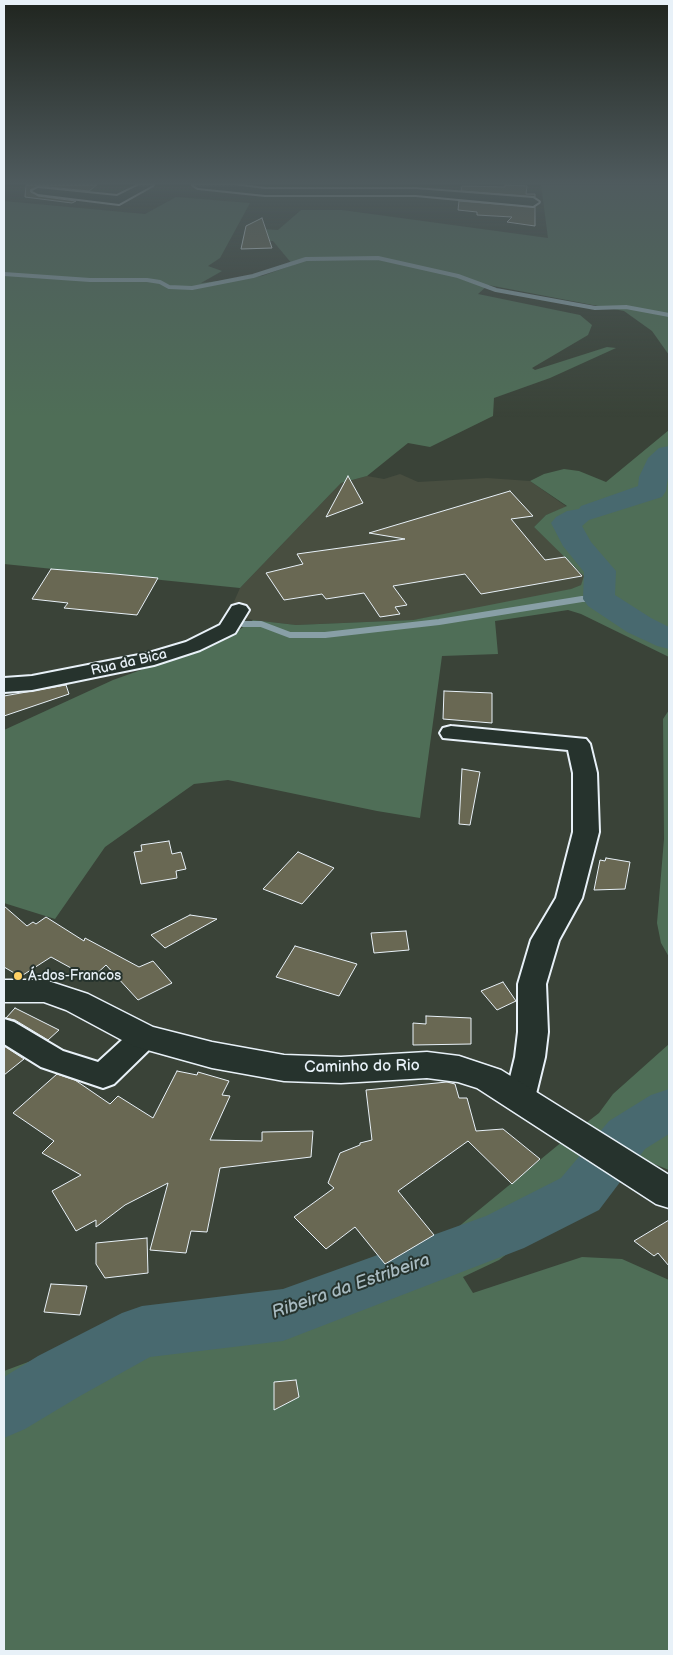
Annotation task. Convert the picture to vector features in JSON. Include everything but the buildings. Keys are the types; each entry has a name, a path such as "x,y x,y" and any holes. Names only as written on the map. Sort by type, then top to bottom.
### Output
{"street":[{"name":"Rua da Bica","path":"4,685 32,683 154,659 221,634 228,629 239,610"},
{"path":"451,733 578,744 585,773 586,832 570,898 544,940 532,984 533,1032 530,1057 520,1098"},
{"name":"Caminho do Rio","path":"4,991 45,991 77,1002 144,1037 212,1055 284,1068 341,1070 427,1065 459,1069 489,1080 520,1098 669,1193"},
{"path":"4,1030 52,1059 103,1076 144,1037"}],"shaded area":[{"path":"400,474 418,482 487,478 530,481 567,507 546,515 534,527 581,571 585,577 581,585 569,590 489,607 413,620 296,625 253,620 229,613 240,588 341,483 367,476 384,479"}],"green space":[{"path":"4,262 214,262 208,266 222,271 201,283 262,276 293,265 291,262 669,262 669,355 652,331 624,311 488,285 478,294 580,315 592,325 588,335 532,368 535,370 607,347 616,348 550,378 494,398 493,416 430,447 408,443 367,476 341,483 240,588 4,564"},
{"path":"669,430 669,657 581,614 568,610 495,621 498,654 442,656 420,818 228,780 194,784 105,847 55,919 4,903 4,730 113,680 225,640 253,620 296,625 413,620 571,589 581,585 584,576 534,527 546,515 567,506 530,481 544,474 564,469 579,471 606,482"},
{"path":"669,710 669,957 661,943 657,923 664,839 663,719"},
{"path":"669,1044 669,1170 639,1158 586,1123 599,1113 613,1094"},
{"path":"563,1141 612,1173 499,1260 463,1277 473,1293 582,1257 622,1259 669,1280 669,1651 4,1651 4,1371 55,1352 223,1301 373,1272 457,1228"}],"waterway":[{"path":"4,274 90,280 147,280 160,282 169,287 192,288 253,276 296,262"},
{"path":"397,262 458,276 496,290 595,308 626,307 669,315"},
{"name":"Ribeira da Estribeira","path":"591,512 652,491 653,477 658,464 669,454"},
{"name":"Ribeira da Estribeira","path":"577,517 566,523 578,546 600,571 599,599 639,625 669,639"},
{"path":"243,624 261,624 290,635 325,635 439,622 582,599 599,599"},
{"name":"Ribeira da Estribeira","path":"4,1409 59,1376 142,1332 283,1315 505,1232 580,1194 627,1135 669,1109"}],"place":[{"name":"Á-dos-Francos","path":"18,976"}]}
